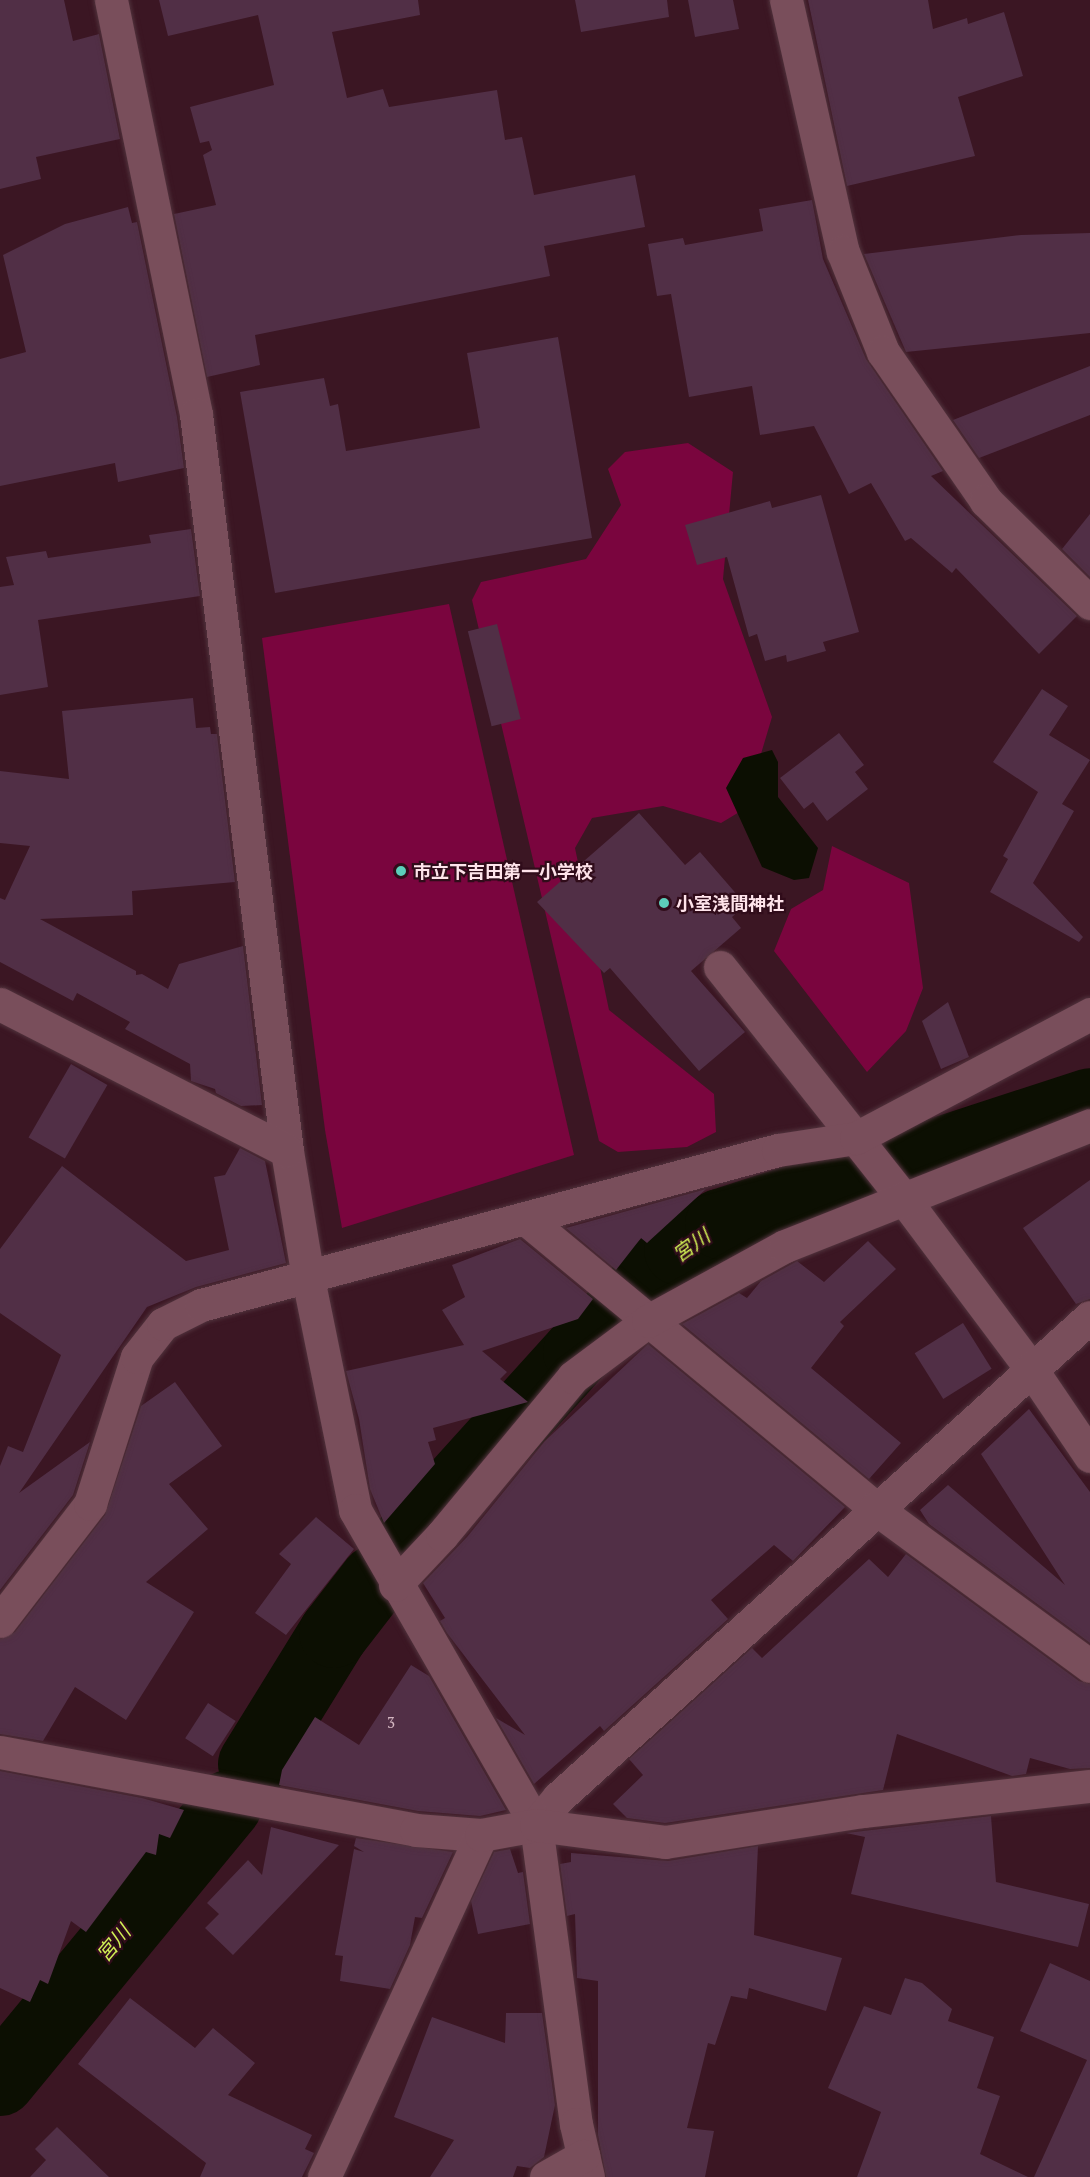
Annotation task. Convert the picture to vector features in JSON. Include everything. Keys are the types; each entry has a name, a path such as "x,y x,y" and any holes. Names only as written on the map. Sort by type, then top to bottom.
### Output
{"street":[{"path":"111,0 196,414 287,1151 308,1278 355,1510 395,1585 536,1825 585,2167 546,2177"},
{"path":"786,0 843,252 884,352 986,501 1090,603"},
{"path":"720,967 903,1197 1031,1369 1090,1456"},
{"path":"0,1004 287,1151"},
{"path":"0,1621 90,1504 137,1357 163,1324 201,1305 778,1150 856,1138 1090,1014"},
{"path":"395,1585 442,1535 573,1377 648,1321 785,1246 903,1197 1090,1125"},
{"path":"526,1219 875,1508 1090,1666"},
{"path":"536,1825 558,1798 875,1508 1090,1317"},
{"path":"0,1752 416,1830 481,1835 536,1825 665,1842 863,1811 1090,1786"},
{"path":"324,2177 481,1835"}],"shaded area":[{"path":"688,443 733,472 723,579 772,717 758,764 776,790 721,823 663,806 592,818 575,848 609,1010 714,1094 716,1132 687,1147 618,1152 599,1141 472,600 481,582 586,559 621,505 608,469 625,452"},
{"path":"449,604 574,1155 342,1228 325,1130 262,638"},
{"path":"772,750 778,762 778,797 818,848 809,878 794,880 762,867 726,788 743,758"},
{"path":"832,846 909,883 923,988 906,1031 867,1072 774,951 791,909 823,890"}],"building":[{"path":"0,0 64,0 73,41 99,34 120,139 36,157 41,179 0,189"},
{"path":"159,0 418,0 420,15 332,32 347,98 383,89 389,107 497,90 505,140 522,137 534,195 635,175 645,227 544,246 550,276 255,335 260,365 207,377 174,214 216,205 203,155 212,150 209,141 200,143 190,107 274,85 258,15 168,36"},
{"path":"575,0 667,0 669,17 581,32"},
{"path":"688,0 733,0 739,29 695,37"},
{"path":"808,0 928,0 933,29 967,18 968,24 1004,12 1023,76 958,97 975,156 847,186"},
{"path":"812,200 823,259 866,359 943,471 931,476 1077,616 1039,654 956,568 952,573 911,538 905,541 871,483 849,494 814,426 760,435 752,386 689,397 671,294 657,296 648,244 683,238 685,245 763,231 759,209"},
{"path":"128,207 132,223 137,222 177,417 184,468 118,482 115,463 0,486 0,359 26,352 3,255 65,224"},
{"path":"1090,233 1090,333 906,352 864,254 1021,235"},
{"path":"558,337 592,538 275,593 240,392 324,378 330,406 338,404 346,451 480,428 467,353"},
{"path":"1090,366 1090,415 979,458 953,420"},
{"path":"821,495 859,632 823,642 826,651 787,662 786,655 765,661 757,634 749,637 727,557 697,565 685,525 770,501 772,508"},
{"path":"1090,514 1090,577 1062,549"},
{"path":"191,529 200,596 38,620 48,687 0,695 0,587 14,585 6,557 46,551 48,558 151,543 149,535"},
{"path":"497,624 521,719 492,726 468,631"},
{"path":"1042,689 1068,706 1049,735 1090,760 1062,804 1074,811 1033,883 1083,937 1079,942 990,892 1008,859 1003,856 1038,792 993,762"},
{"path":"193,698 196,728 210,727 211,734 217,734 235,882 132,891 133,915 40,919 136,971 136,975 142,974 168,989 179,964 243,946 262,1105 241,1106 216,1093 215,1089 191,1081 190,1064 125,1029 130,1022 77,993 73,1001 0,962 0,898 5,900 30,846 0,843 0,771 69,779 62,711"},
{"path":"839,733 864,765 855,772 868,789 827,821 813,802 804,809 780,778"},
{"path":"639,813 685,865 700,852 746,905 732,917 741,928 691,971 745,1032 699,1071 610,968 604,973 537,902"},
{"path":"948,1002 969,1057 941,1069 922,1021"},
{"path":"71,1064 107,1085 65,1159 28,1138"},
{"path":"240,1148 265,1161 286,1263 196,1287 147,1307 19,1493 90,1442 73,1495 0,1590 0,1466 8,1446 23,1452 61,1355 0,1313 0,1249 62,1166 186,1261 229,1250 214,1177 225,1175"},
{"path":"1090,1180 1090,1299 1076,1304 1023,1228"},
{"path":"706,1189 647,1243 641,1238 616,1270 566,1228"},
{"path":"520,1239 593,1299 578,1319 482,1351 507,1372 500,1379 528,1402 433,1428 436,1440 428,1442 435,1464 384,1523 370,1489 359,1419 346,1371 464,1345 442,1310 465,1297 452,1265"},
{"path":"868,1241 896,1269 840,1322 844,1326 811,1368 901,1443 869,1479 682,1324 739,1293 747,1298 761,1281 797,1261 824,1282"},
{"path":"963,1323 992,1369 943,1399 915,1353"},
{"path":"648,1344 845,1507 793,1561 774,1545 711,1600 728,1619 604,1731 600,1726 534,1784 496,1718 525,1735 447,1633 440,1621 445,1618 423,1583 467,1537 545,1441"},
{"path":"175,1382 222,1446 169,1484 208,1529 146,1582 194,1612 126,1720 75,1687 43,1741 0,1734 0,1639 15,1632 105,1515 141,1406"},
{"path":"1029,1409 1090,1492 1090,1643 929,1524 920,1510 948,1485 1065,1585 981,1454"},
{"path":"316,1517 354,1549 286,1635 255,1613 291,1564 279,1554"},
{"path":"906,1554 1079,1681 1090,1684 1090,1768 1070,1769 1030,1758 1026,1774 1012,1776 897,1734 883,1790 665,1823 627,1818 613,1804 643,1775 629,1759 752,1648 762,1658 869,1559 888,1577"},
{"path":"411,1665 429,1676 506,1810 480,1816 418,1811 279,1785 282,1770 315,1717 359,1745"},
{"path":"208,1703 236,1721 213,1756 185,1738"},
{"path":"0,1771 142,1798 184,1810 170,1838 159,1834 156,1855 146,1852 86,1932 71,1921 48,1984 40,1980 30,2002 0,1988"},
{"path":"991,1816 996,1882 1089,1904 1078,1947 851,1894 865,1837 846,1833"},
{"path":"271,1827 339,1845 233,1955 205,1928 219,1914 207,1903 248,1860 262,1875"},
{"path":"356,1838 453,1852 422,1918 415,1917 410,1945 390,1989 340,1981 343,1956 335,1955 354,1849 364,1852 354,1846"},
{"path":"758,1846 754,1935 842,1958 826,2011 749,1988 747,1999 731,1996 715,2045 708,2043 687,2128 714,2131 705,2177 606,2177 598,2135 598,1981 577,1978 575,1914 567,1916 560,1864 571,1862 571,1853 668,1861"},
{"path":"510,1849 518,1873 523,1872 530,1924 478,1934 471,1901 494,1852"},
{"path":"1050,1963 1090,1981 1090,2177 1034,2177 1087,2060 1020,2031"},
{"path":"905,1978 922,1983 952,2009 948,2021 994,2037 977,2088 1000,2096 980,2154 1028,2177 857,2177 881,2112 828,2088 864,2006 891,2015"},
{"path":"130,1998 195,2048 213,2028 255,2063 228,2095 312,2135 305,2149 314,2153 302,2177 200,2177 206,2163 78,2064"},
{"path":"506,2013 542,2013 555,2105 544,2157 530,2168 517,2166 513,2177 430,2177 454,2140 394,2117 432,2017 505,2043"},
{"path":"57,2127 109,2177 30,2177 46,2160 35,2149"}],"waterway":[{"name":"宮川","path":"397,1552 578,1352 679,1250 720,1224 1090,1103"},
{"name":"宮川","path":"253,1764 334,1633 375,1580"},
{"name":"宮川","path":"0,2081 227,1806"}],"place":[{"name":"市立下吉田第一小学校","path":"401,871"},
{"name":"小室浅間神社","path":"664,903"}]}
